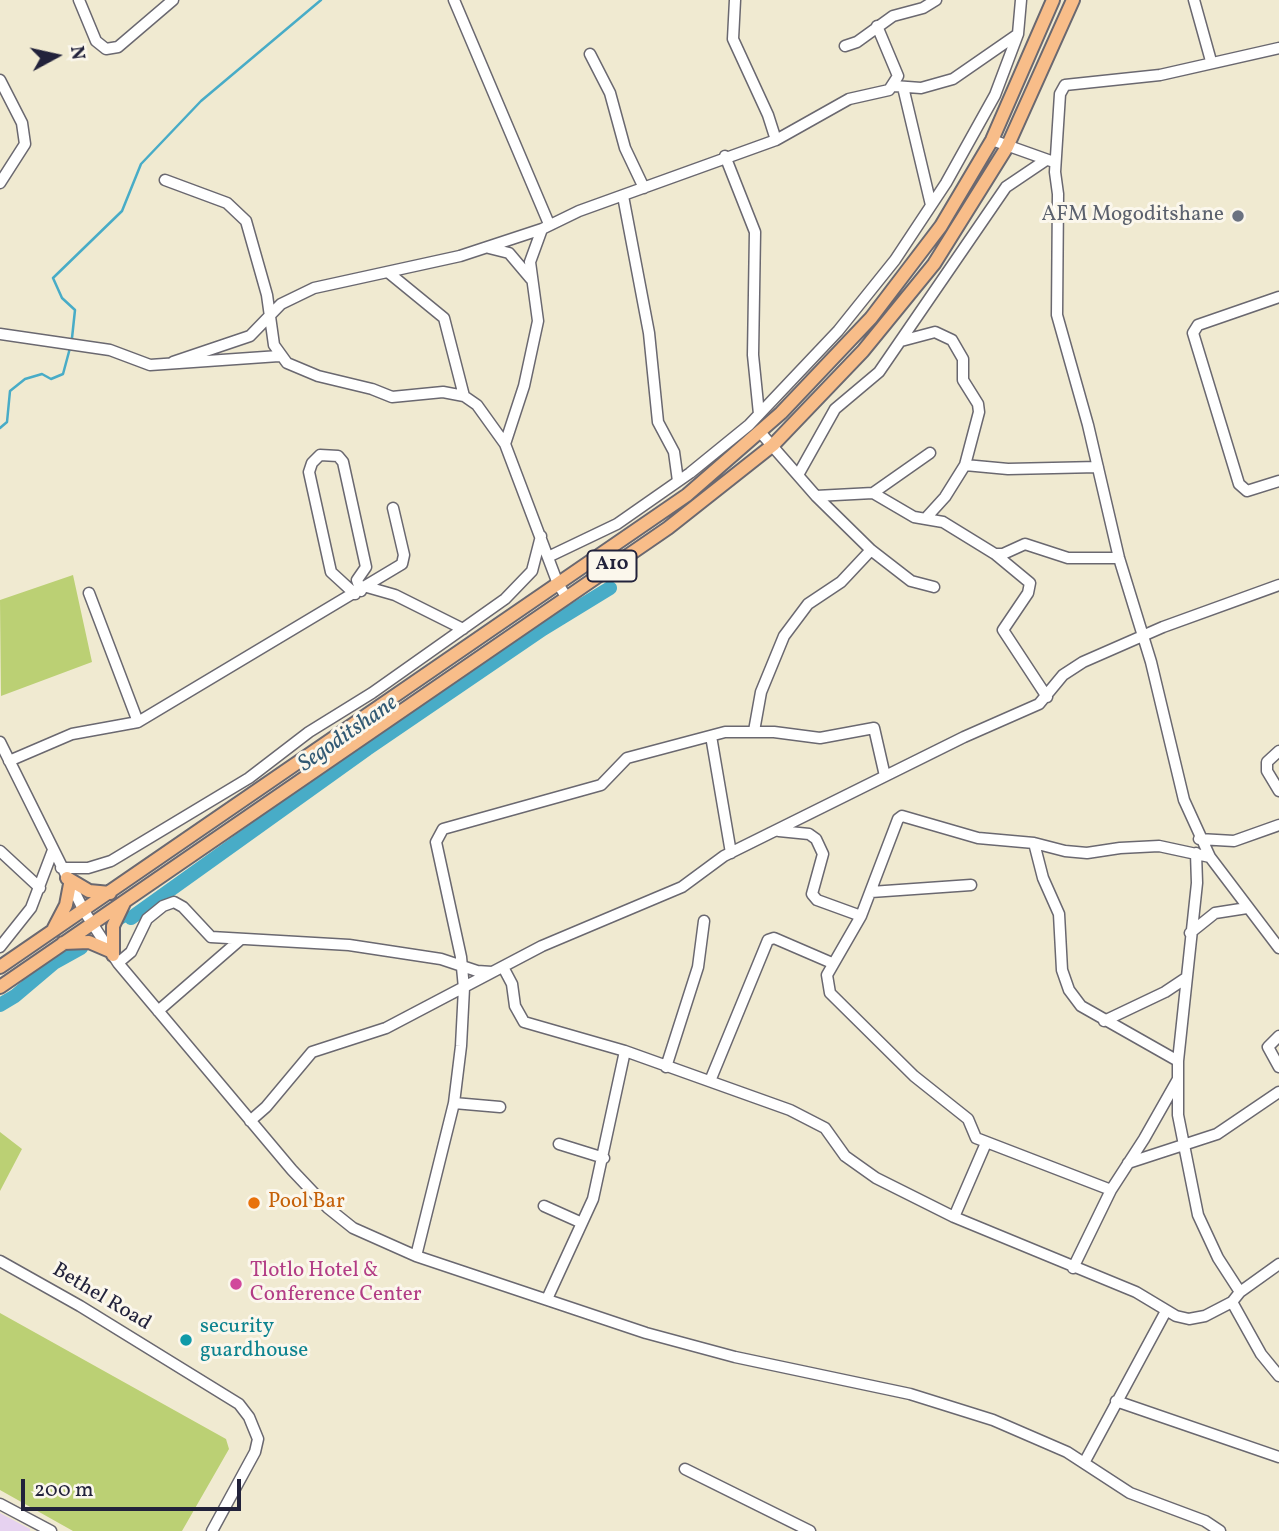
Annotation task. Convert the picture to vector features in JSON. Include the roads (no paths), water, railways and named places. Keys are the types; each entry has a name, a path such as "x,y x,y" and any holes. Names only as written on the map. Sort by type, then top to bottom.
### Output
{"main road":[{"name":"A10","path":"0,967 607,550 709,478 761,432 821,374 887,299 941,226 992,140 1053,0"},
{"name":"A10","path":"0,987 695,509 773,444 840,377 899,310 956,232 1007,147 1073,0"},
{"path":"607,550 616,564"},
{"path":"66,877 89,891 110,893"},
{"path":"52,931 66,905 66,877"},
{"path":"113,956 113,926 126,900"},
{"path":"62,943 89,942 113,956"}],"street":[{"path":"79,0 96,41 101,47 113,49 173,0"},
{"path":"454,0 545,227"},
{"path":"735,0 733,39 768,115 776,140"},
{"path":"845,46 900,13 923,8 936,0"},
{"path":"548,557 617,524 678,481 759,414 865,300 931,205 995,95 1018,34 1021,0"},
{"path":"1194,0 1211,61"},
{"path":"877,26 897,71 931,205"},
{"path":"173,362 250,336 281,304 314,289 389,273 485,247 545,227 725,156 776,140 849,99 883,93 899,87 921,88 953,79 1018,34"},
{"path":"1279,48 1211,61 1160,75 1065,85 1060,94 1051,161 1058,194 1056,304 1119,558 1144,637 1184,800 1199,839 1210,857 1279,948"},
{"path":"590,54 610,93 625,148 644,188"},
{"path":"0,80 22,123 25,144 0,183"},
{"path":"992,140 1051,161"},
{"path":"725,156 755,232 753,355 759,414"},
{"path":"798,475 835,409 879,372 1006,187 1051,161"},
{"path":"164,180 228,203 246,221 257,254 279,356 296,369 392,397 435,392 464,396 487,416 505,444 558,584 567,598"},
{"path":"623,196 637,256 649,333 658,422 674,452 678,481"},
{"path":"505,444 524,386 538,321 531,279 532,251 545,227"},
{"path":"485,247 509,253 531,279"},
{"path":"389,273 444,318 464,396"},
{"path":"1279,297 1198,326 1193,333 1239,484 1247,491 1279,481"},
{"path":"901,341 935,332 952,340 960,352 963,380 976,397 979,412 965,465 945,497 925,519"},
{"path":"0,334 110,350 150,365 279,356"},
{"path":"761,432 816,496 871,550 911,581 934,587"},
{"path":"816,496 873,493 930,453"},
{"path":"361,591 357,580 366,567 343,462 338,456 320,455 312,463 309,472 331,572 361,591 395,595 463,629"},
{"path":"965,465 1008,469 1098,467"},
{"path":"873,493 903,512 943,522 995,554 1030,583 1028,593 1003,630 1047,697"},
{"path":"9,761 72,734 138,722 361,591 404,561 393,508"},
{"path":"66,877 136,848 249,778 309,732 372,693 505,599 530,575 541,535"},
{"path":"995,554 1003,554 1025,544 1068,558 1119,558"},
{"path":"754,731 761,692 784,636 808,604 841,582 871,550"},
{"path":"250,1121 266,1107 307,1055 386,1028 561,938 682,887 731,853 964,737 1026,711 1047,697 1072,668 1186,617 1279,585"},
{"path":"89,593 138,722"},
{"path":"416,1256 454,1103 461,1046 464,988 462,965 436,842 443,829 601,785 622,760 712,736 754,731 820,738 874,727 885,776"},
{"path":"712,736 731,853"},
{"path":"0,742 66,877 113,956 250,1121 328,1208 368,1237 416,1256 646,1332 735,1357 944,1403 1032,1435 1084,1463 1130,1493 1205,1521 1220,1531"},
{"path":"1279,751 1266,762 1267,771 1279,791"},
{"path":"1111,1190 976,1138 968,1119 914,1076 830,993 827,975 861,916 898,820 902,816 978,838 1087,853 1159,846 1210,857"},
{"path":"1199,839 1234,841 1279,825"},
{"path":"779,831 809,834 817,839 823,854 813,894 817,900 861,916"},
{"path":"1034,844 1043,878 1059,914 1065,980 1080,1006 1178,1061"},
{"path":"0,947 20,925 40,888 53,850"},
{"path":"0,851 40,888"},
{"path":"1196,852 1197,883 1178,1061 1182,1145 1198,1215 1218,1258 1240,1292"},
{"path":"871,892 971,885"},
{"path":"113,956 131,952 148,919 169,903 183,907 211,937 349,945 441,958 493,972"},
{"path":"1190,933 1215,913 1247,908"},
{"path":"666,1066 698,967 704,921"},
{"path":"710,1081 768,940 774,938 832,963"},
{"path":"158,1011 241,939"},
{"path":"503,967 512,984 515,1006 524,1022 625,1051 757,1096 825,1128 845,1156 864,1170 954,1217 1136,1292 1166,1311 1189,1319 1205,1316 1232,1302 1240,1292 1279,1264"},
{"path":"1104,1021 1165,992 1186,978"},
{"path":"1279,1036 1268,1047 1279,1067"},
{"path":"547,1299 593,1199 625,1051"},
{"path":"1073,1268 1111,1190 1178,1078"},
{"path":"1128,1163 1226,1129 1279,1092"},
{"path":"454,1103 500,1107"},
{"path":"954,1217 986,1143"},
{"path":"559,1144 604,1158"},
{"path":"544,1206 582,1223"},
{"name":"Bethel Road","path":"0,1261 80,1306 239,1404 249,1417 258,1439 254,1452 212,1531"},
{"path":"1232,1302 1261,1354 1279,1376"},
{"path":"1084,1463 1166,1311"},
{"path":"1116,1401 1279,1457"},
{"path":"685,1469 810,1531"},
{"path":"0,1504 51,1531"}],"waterway":[{"path":"72,338 75,310 62,298 53,278 122,211 141,164 201,101 321,0"},
{"path":"0,428 7,422 10,391 25,379 42,374 51,379 63,374 70,348"},
{"name":"Segoditshane","path":"131,918 367,749 543,629 610,588"},
{"name":"Segoditshane","path":"119,925 131,918"},
{"name":"Segoditshane","path":"0,1005 15,996 54,963 81,948"}],"place":[{"name":"AFM Mogoditshane","path":"1238,216"},
{"name":"Pool Bar","path":"254,1203"},
{"name":"Tlotlo Hotel & Conference Center","path":"236,1284"},
{"name":"security guardhouse","path":"186,1340"}]}
